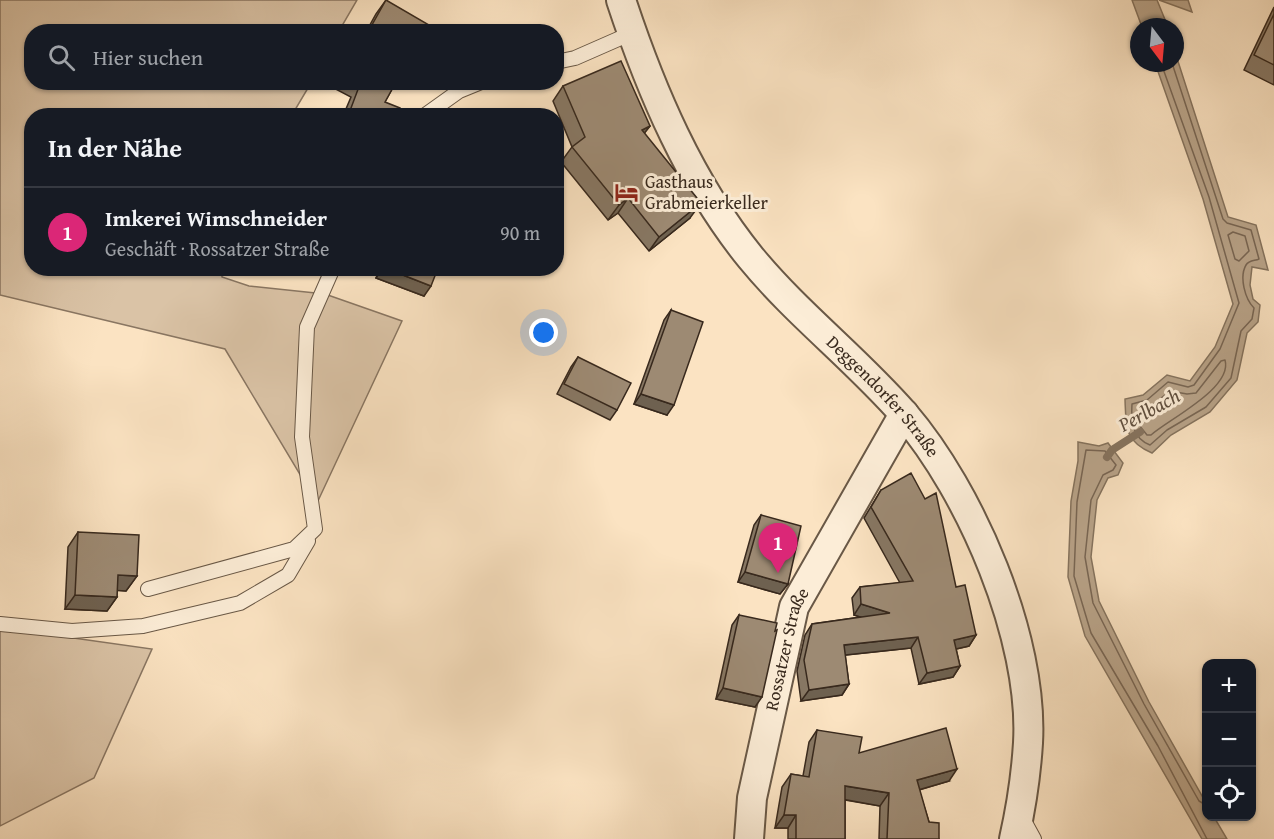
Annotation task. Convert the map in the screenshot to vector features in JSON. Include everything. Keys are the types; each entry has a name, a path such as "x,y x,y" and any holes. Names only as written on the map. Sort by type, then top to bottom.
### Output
{"street":[{"name":"Deggendorfer Straße","path":"621,0 632,33 696,182 751,258 904,414 940,463 982,537 1008,612 1024,684 1028,741 1017,826"},
{"name":"Rossatzer Straße","path":"749,839 752,798 794,607 904,414"}],"lane":[{"path":"564,60 575,58 632,33"},
{"path":"435,108 461,90"},
{"path":"0,624 72,632 143,626 240,603 288,575 315,529 302,437 307,327 329,276"},
{"path":"148,589 294,549 315,529"},
{"path":"1017,826 1034,839"}],"shaded area":[{"path":"0,0 357,0 343,24 24,24 24,90 307,90 296,108 24,108 24,276 222,276 249,286 325,294 402,321 317,503 225,349 0,295"},
{"path":"0,619 45,634 152,649 94,778 0,826"}],"water":[{"path":"1132,0 1157,0 1164,18 1139,18"},
{"path":"1159,0 1188,0 1192,12"},
{"path":"1158,72 1181,72 1228,217 1256,225 1268,270 1252,267 1250,285 1253,299 1260,305 1258,322 1247,333 1237,380 1210,412 1171,435 1152,453 1136,443 1128,432 1125,399 1143,395 1167,375 1190,381 1215,347 1233,304 1203,199"},
{"path":"1078,442 1099,446 1108,443 1123,463 1118,475 1108,478 1097,500 1091,557 1099,601 1149,702 1202,796 1202,821 1216,821 1227,839 1202,839 1085,636 1068,577 1071,501 1078,461"}],"building":[{"path":"386,0 427,24 372,24"},
{"path":"1274,14 1274,65 1254,55"},
{"path":"621,61 650,126 642,130 701,203 659,237 628,198 619,205 572,147 585,137 564,86"},
{"path":"358,90 392,90 385,102 400,108 351,108"},
{"path":"405,276 435,276 431,286"},
{"path":"671,310 703,322 674,405 641,394"},
{"path":"578,357 631,383 617,410 564,384"},
{"path":"911,473 925,499 936,493 956,587 965,585 976,635 954,640 960,666 927,673 918,637 844,645 849,684 809,690 804,660 812,624 890,613 861,604 860,587 913,581 871,507 881,490"},
{"path":"761,515 801,526 788,584 745,572"},
{"path":"78,532 139,535 137,576 118,575 117,597 75,595"},
{"path":"739,615 777,623 762,697 723,688"},
{"path":"946,728 957,769 917,780 929,822 939,823 939,839 887,839 889,793 845,786 845,839 796,839 796,815 784,815 791,774 809,777 817,730 862,737 859,753"}],"waterway":[{"name":"Perlbach","path":"1107,457 1112,450 1140,432"}],"place":[{"name":"Gasthaus Grabmeierkeller","path":"627,192"},
{"name":"Imkerei Wimschneider","path":"778,573"}]}
